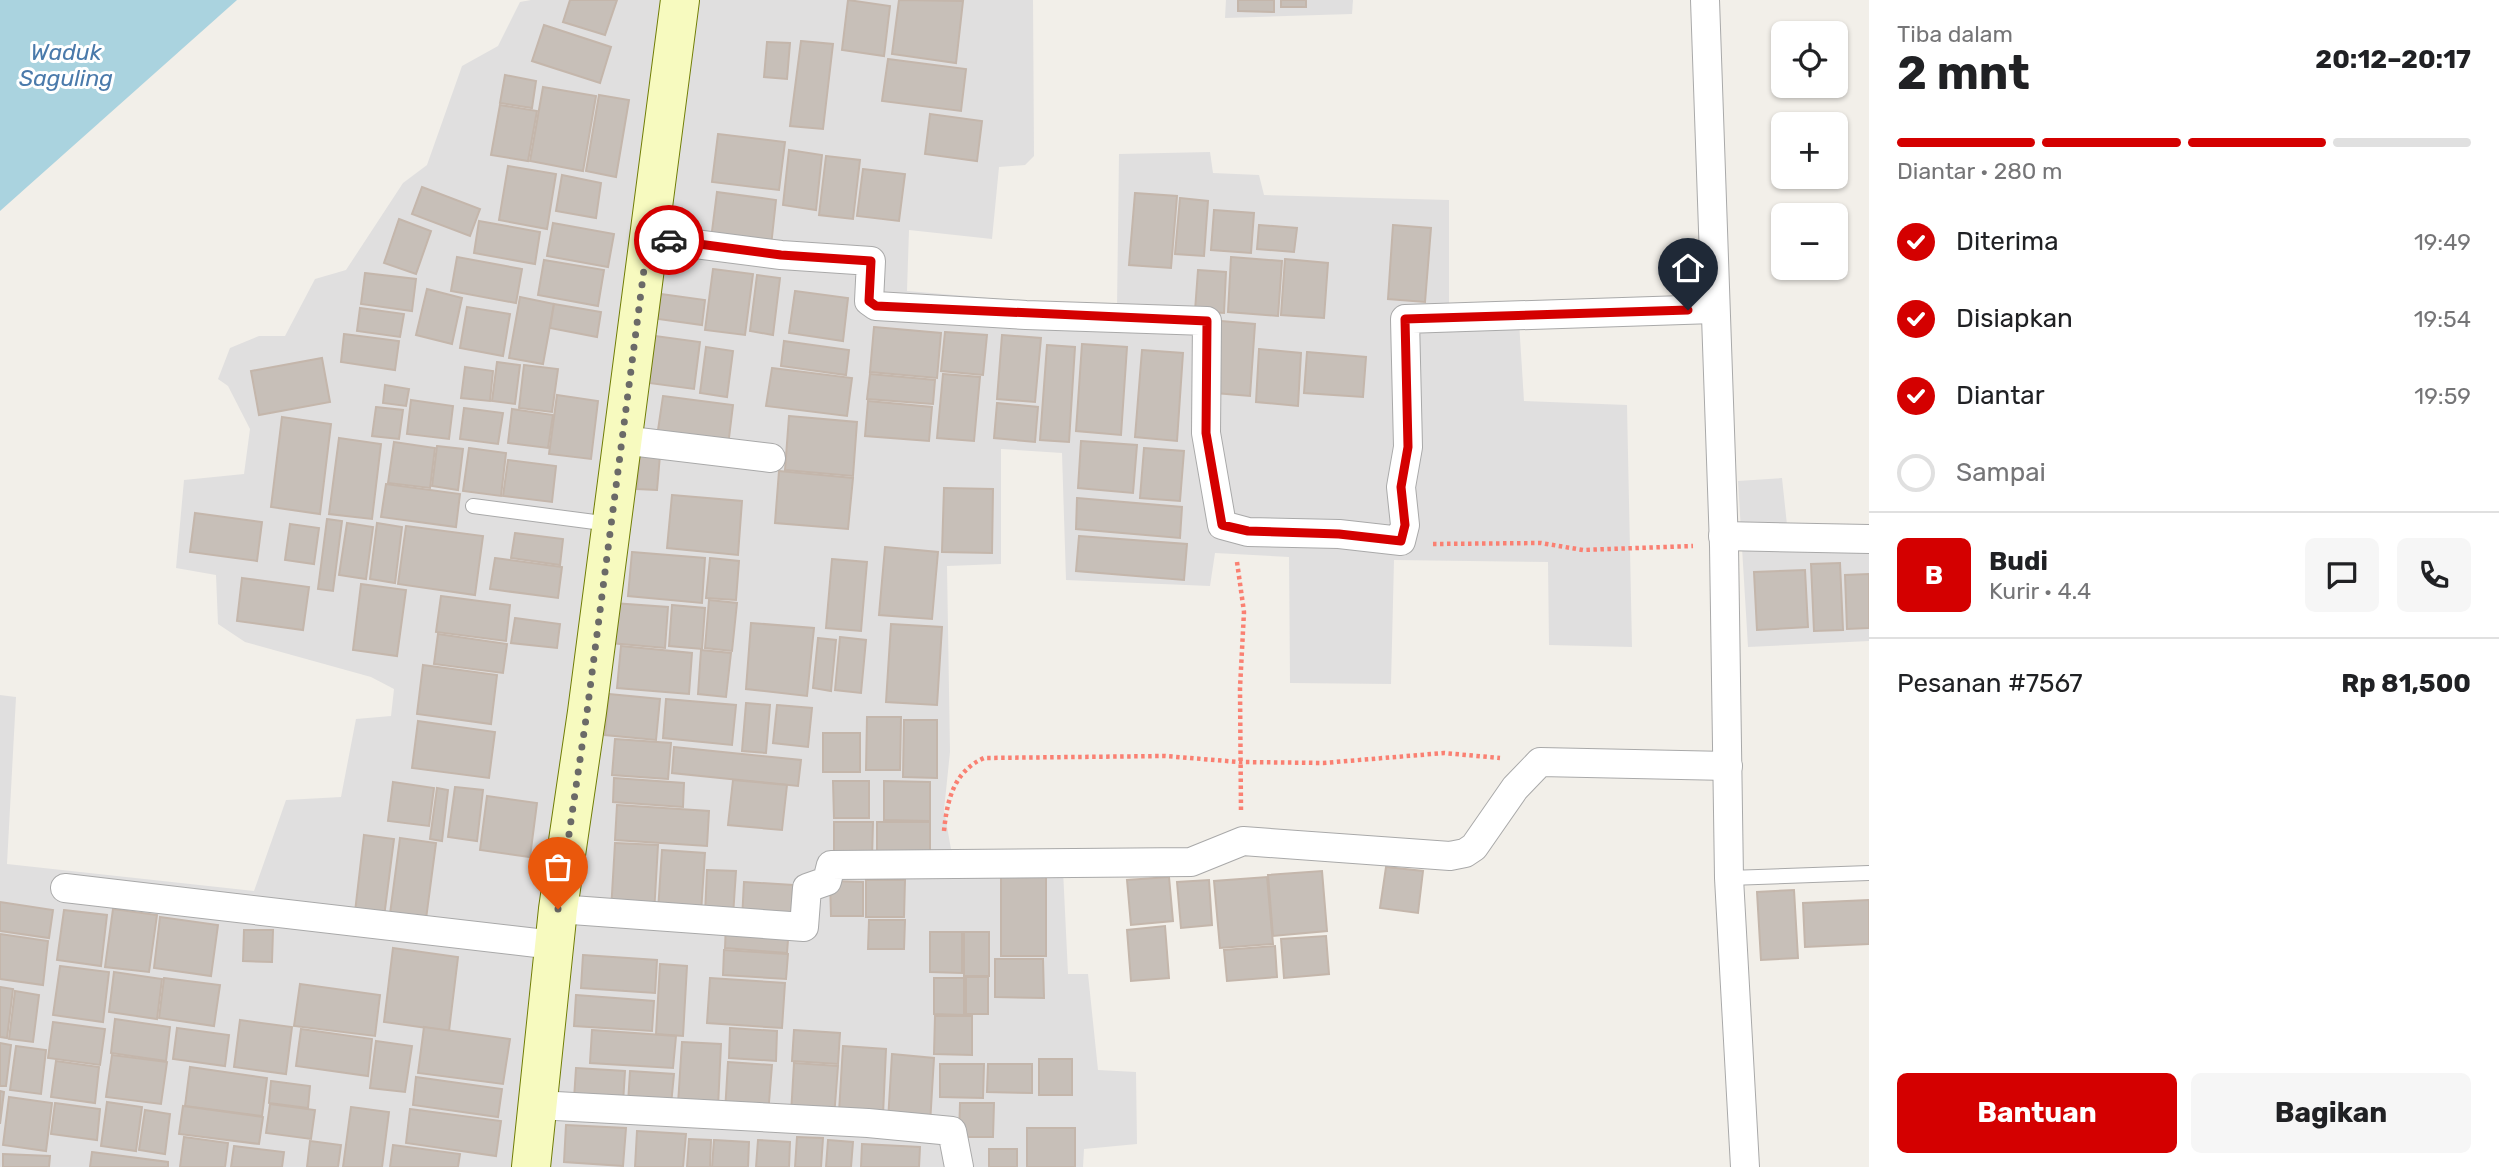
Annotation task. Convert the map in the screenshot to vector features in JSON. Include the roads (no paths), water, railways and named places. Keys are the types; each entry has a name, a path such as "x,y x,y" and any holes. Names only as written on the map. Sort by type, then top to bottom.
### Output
{"main road":[{"path":"531,1167 556,927 680,0"}],"street":[{"path":"1705,0 1723,541 1729,878 1745,1167"},
{"path":"648,238 781,255 871,261 869,301 876,306 1207,321 1206,433 1222,525 1248,531 1339,534 1401,541 1405,525 1401,487 1408,447 1405,319 1714,309"},
{"path":"622,440 771,458"},
{"path":"1723,541 1869,539"},
{"path":"65,888 556,927 804,927 807,888 827,881 831,865 1191,862 1243,841 1450,856 1465,853 1474,847 1515,788 1540,762 1728,766"},
{"path":"537,1105 868,1123 952,1131 959,1167"}],"lane":[{"path":"473,506 611,524"},
{"path":"1729,878 1869,873"}],"water":[{"name":"Waduk Saguling","path":"0,0 237,0 0,211"}]}
